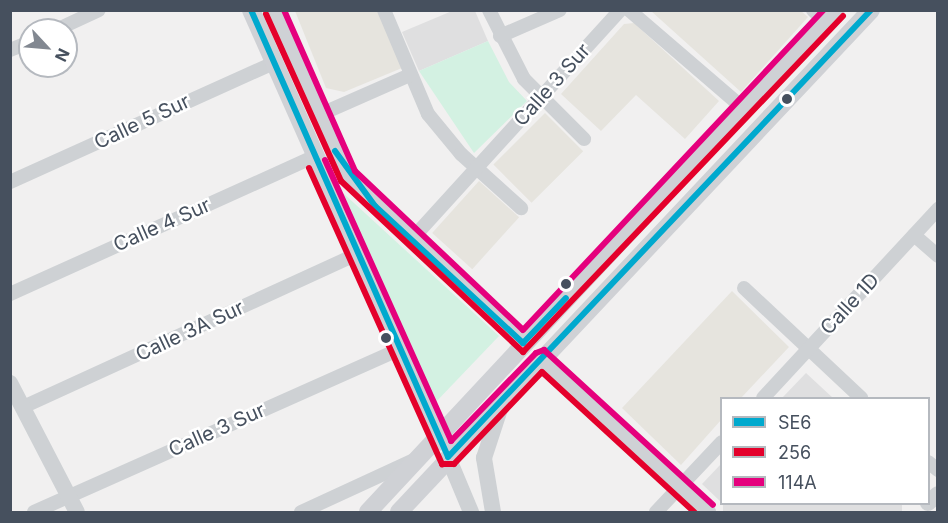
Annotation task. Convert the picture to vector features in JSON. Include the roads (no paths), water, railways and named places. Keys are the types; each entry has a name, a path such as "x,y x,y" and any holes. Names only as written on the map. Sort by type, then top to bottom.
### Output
{"main road":[{"path":"251,10 448,457"},
{"path":"274,10 348,176 411,240 523,343"},
{"path":"399,513 448,457 871,10"},
{"path":"368,513 438,434 744,109 825,14"},
{"path":"542,359 707,513"}],"street":[{"path":"78,20 99,10"},
{"path":"384,10 428,114 477,167 521,208"},
{"path":"489,10 500,36 541,98 584,139"},
{"path":"500,36 560,10"},
{"name":"Calle 3 Sur","path":"411,240 620,10"},
{"path":"629,10 744,109"},
{"name":"Calle 5 Sur","path":"10,182 273,63"},
{"path":"319,115 410,75"},
{"name":"Calle 4 Sur","path":"10,294 314,157"},
{"name":"Calle 1D","path":"765,397 938,209"},
{"path":"914,235 938,256"},
{"name":"Calle 3A Sur","path":"23,407 357,254"},
{"path":"744,288 859,397"},
{"name":"Calle 3 Sur","path":"34,513 399,349"},
{"path":"10,383 76,513"},
{"path":"493,513 484,458 505,398"},
{"path":"656,513 720,444"},
{"path":"448,457 471,513"},
{"path":"301,513 414,460"}]}
